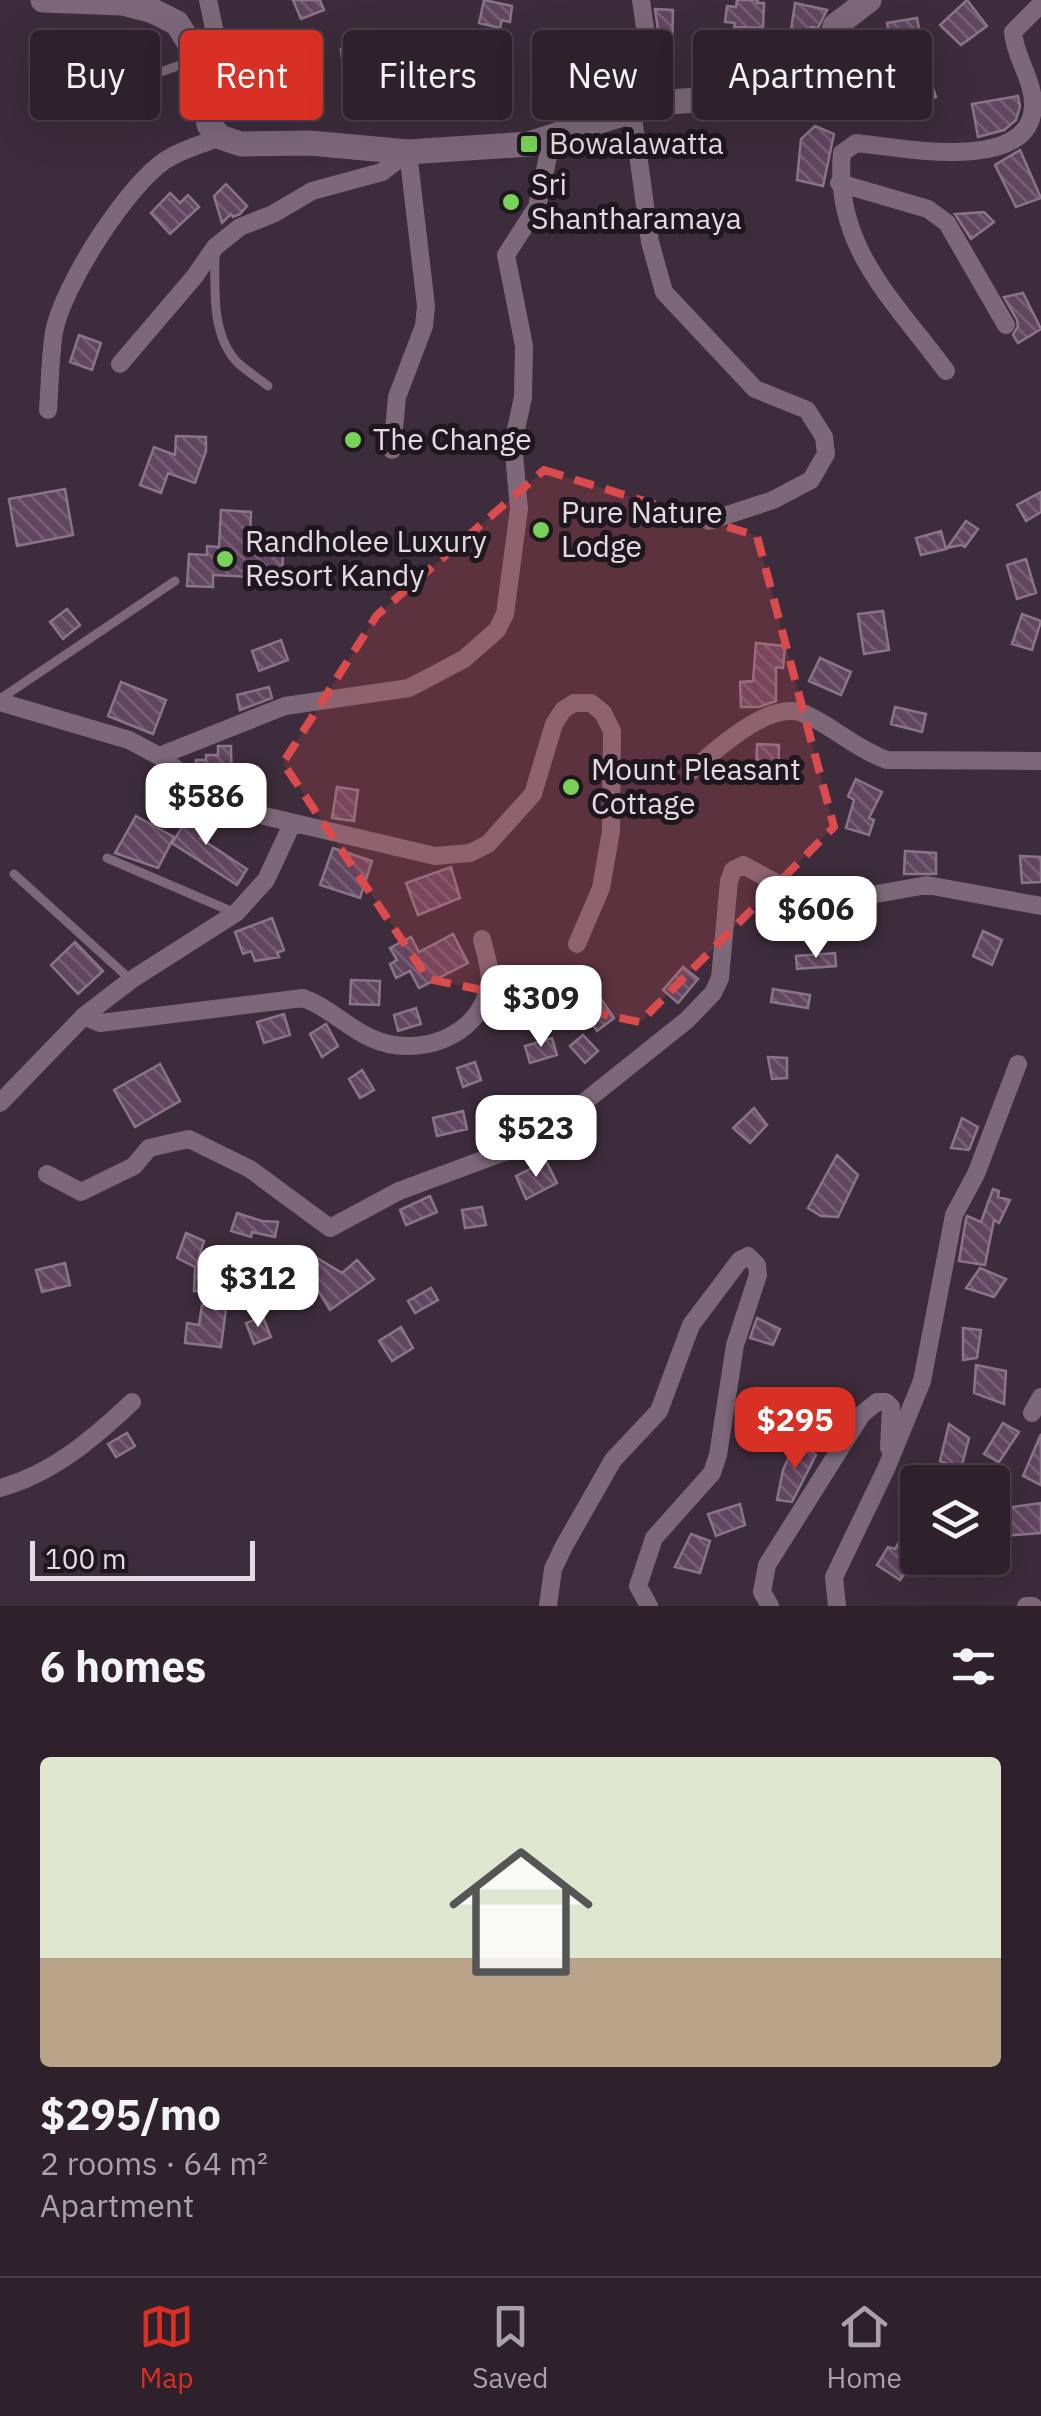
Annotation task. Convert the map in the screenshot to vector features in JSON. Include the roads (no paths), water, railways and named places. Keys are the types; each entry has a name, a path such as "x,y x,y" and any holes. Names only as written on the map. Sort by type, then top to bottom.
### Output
{"street":[{"path":"43,0 122,4 153,11 177,23 181,30"},
{"path":"208,0 214,30"},
{"path":"640,0 641,30"},
{"path":"673,104 792,93 811,84 825,70 836,26 869,0"},
{"path":"946,370 860,256 844,216 839,183 842,154 856,143 963,154 1000,148 1025,128 1034,110 1032,93 1014,49 1013,32 1041,4"},
{"path":"208,120 220,138 242,144 310,143 408,152 528,144 605,120"},
{"path":"645,120 650,242 664,292 755,389 807,410 824,437 826,454 812,480 774,500 709,522"},
{"path":"48,410 54,332 61,306 95,243 136,189 167,158 220,138"},
{"path":"159,756 285,706 409,688 464,659 497,630 505,614 518,509 513,444 523,397 524,346 506,255 537,207 552,138"},
{"path":"120,364 216,247 240,226 273,214 312,191 382,172 408,152"},
{"path":"392,450 396,397 424,326 426,306 408,152"},
{"path":"839,183 928,208 947,224 1006,325"},
{"path":"0,701 129,740 159,756 198,786 252,813 435,856 470,853 488,844 534,794 554,724 563,710 574,703 591,703 603,713 612,731 611,830 601,888 577,944"},
{"path":"690,772 748,725 791,710 805,714 864,752 887,760 1041,761"},
{"path":"0,1103 84,1016 131,980 236,913 266,880 292,824"},
{"path":"46,1174 81,1192 134,1166 149,1148 189,1140 250,1169 330,1228 399,1191 548,1132 687,1020 713,993 720,978 729,882 733,870 743,865 788,889 820,898 854,898 927,885 1041,906"},
{"path":"84,1016 100,1023 304,998 318,1003 373,1040 410,1046 432,1044 464,1030 485,1000 490,980 482,939"},
{"path":"836,1606 834,1577 922,1382 954,1215 976,1174 1018,1064"},
{"path":"548,1606 553,1569 613,1460 660,1411 692,1325 740,1260 748,1256 757,1265 758,1275 734,1344 718,1455 712,1473 654,1538 638,1586 649,1606"},
{"path":"0,1488 19,1483 92,1440 132,1402"},
{"path":"770,1606 762,1592 767,1565 862,1414 877,1402 886,1402 891,1408 886,1469"}],"lane":[{"path":"216,247 215,301 220,332 234,359 268,386"},
{"path":"0,701 176,581"},
{"path":"107,858 236,913"},
{"path":"14,874 131,980"}],"place":[{"name":"Bowalawatta","path":"529,144"},
{"name":"Sri Shantharamaya","path":"511,202"},
{"name":"The Change","path":"353,440"},
{"name":"Pure Nature Lodge","path":"541,530"},
{"name":"Randholee Luxury Resort Kandy","path":"225,559"},
{"name":"Mount Pleasant Cottage","path":"571,787"}]}
